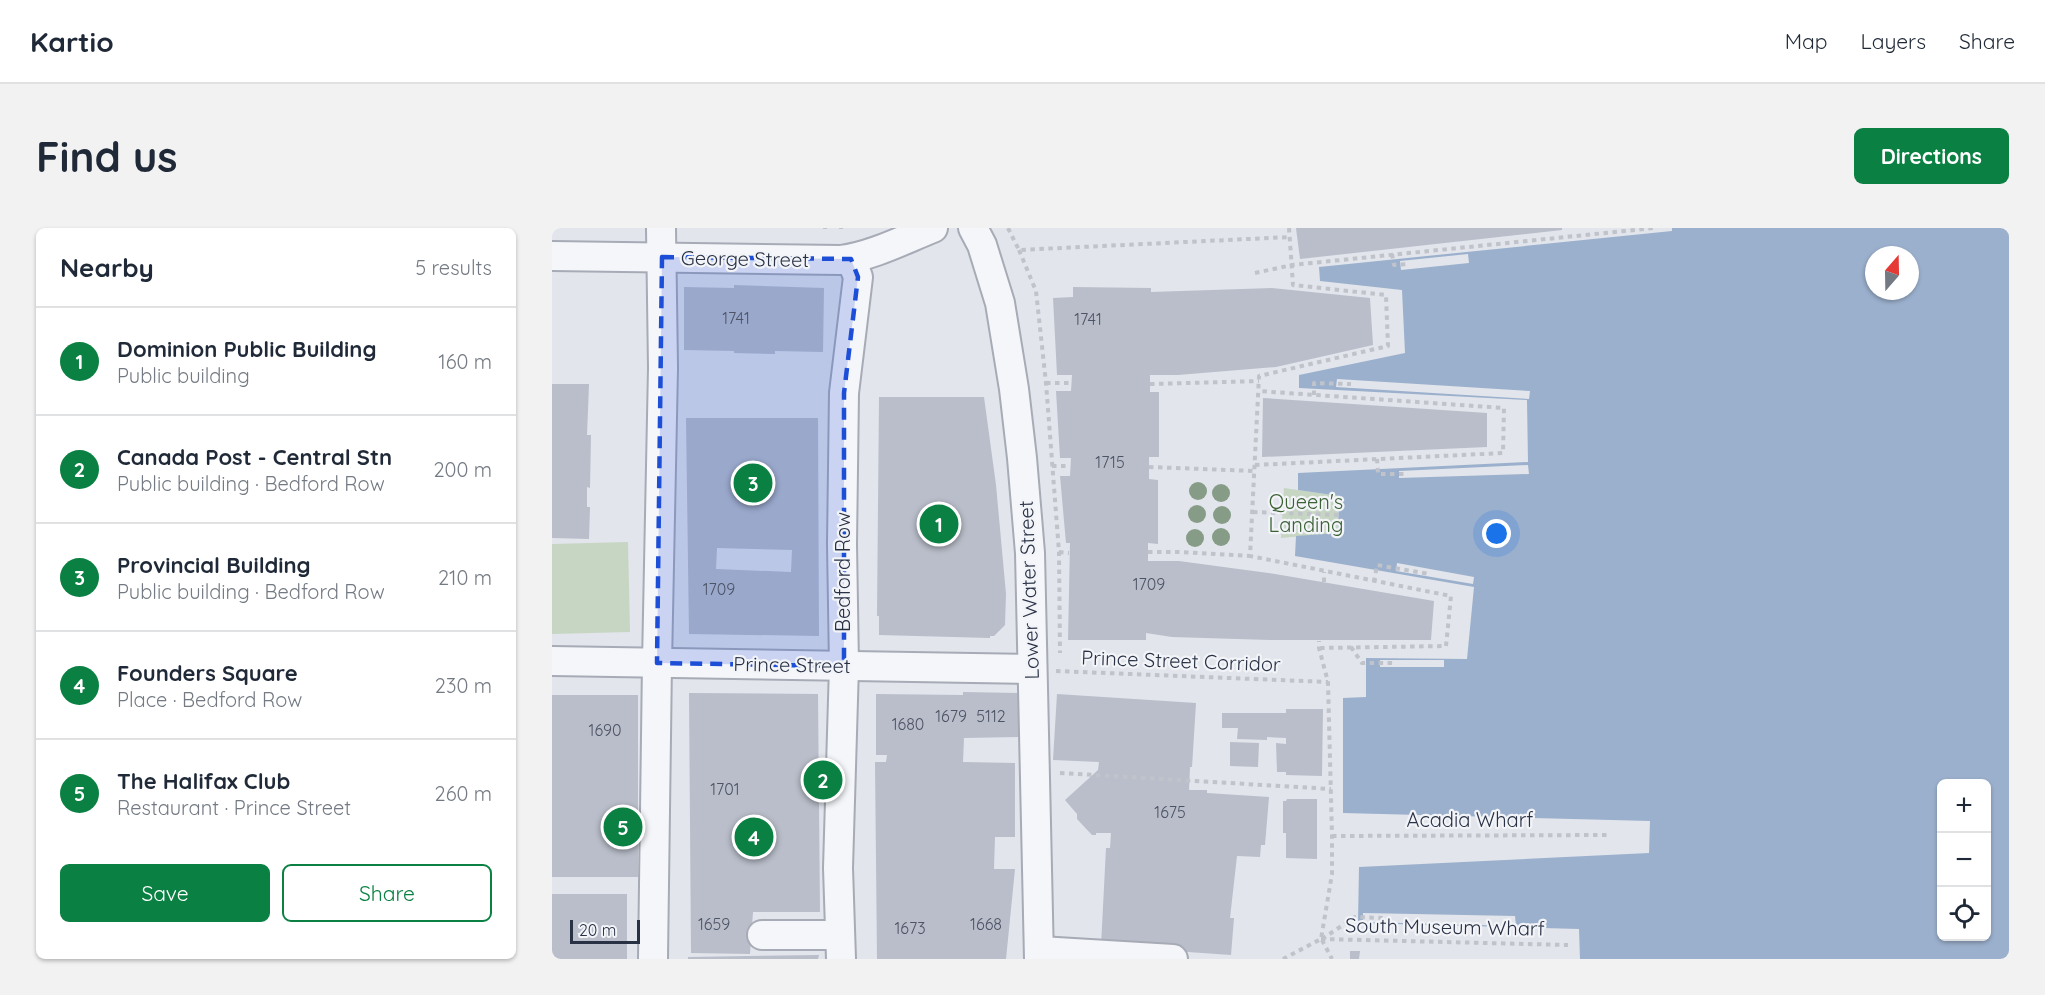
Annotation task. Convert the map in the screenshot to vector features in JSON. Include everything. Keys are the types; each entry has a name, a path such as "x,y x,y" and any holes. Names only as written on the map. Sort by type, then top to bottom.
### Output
{"street":[{"path":"654,959 663,368 661,228"},
{"name":"George Street","path":"552,256 841,260 852,259 933,228"},
{"name":"Lower Water Street","path":"973,228 982,245 1000,303 1014,388 1030,553 1040,955"},
{"name":"Bedford Row","path":"840,947 838,868 844,666 842,544 844,393 858,277 852,259"},
{"name":"Prince Street","path":"552,661 1032,669"},
{"path":"762,935 840,947"},
{"path":"1040,955 1173,959"}],"path":[{"path":"1008,228 1019,250 1290,237"},
{"path":"1150,384 1259,379 1388,346 1386,295 1293,285 1289,228"},
{"path":"1255,273 1292,265 1654,228"},
{"path":"1392,254 1394,265 1408,264"},
{"path":"1250,556 1259,379"},
{"path":"1314,395 1314,382 1351,384"},
{"path":"1046,383 1072,383"},
{"path":"1255,465 1503,453 1504,408 1258,391"},
{"path":"1377,459 1378,474 1408,474"},
{"path":"1052,466 1070,466"},
{"path":"1149,467 1255,471"},
{"path":"1253,512 1339,515"},
{"path":"1059,552 1069,552"},
{"path":"1148,552 1250,556 1451,596 1446,646 1319,648"},
{"path":"1374,582 1377,565 1430,574"},
{"path":"1324,572 1324,582"},
{"path":"1319,640 1328,682 1332,836 1332,874 1322,939 1332,959"},
{"path":"1351,647 1362,663 1392,663"},
{"name":"Prince Street Corridor","path":"1032,669 1328,682"},
{"path":"1035,772 1331,789"},
{"name":"Acadia Wharf","path":"1332,836 1608,835"},
{"path":"1283,959 1322,939 1355,918 1384,918"},
{"name":"South Museum Wharf","path":"1322,939 1568,945"}],"highlighted area":[{"path":"662,257 851,259 858,277 844,393 844,666 657,663"}],"green space":[{"name":"Queen's Landing","path":"1284,488 1339,496 1338,533 1281,538"},
{"path":"628,542 630,632 552,634 552,544"}],"water":[{"path":"1672,228 2009,228 2009,959 1580,959 1579,929 1358,923 1359,867 1649,853 1650,821 1343,813 1343,698 1366,697 1366,658 1467,659 1474,587 1295,556 1296,536 1338,533 1339,496 1298,490 1298,473 1528,462 1527,400 1299,388 1299,375 1405,353 1402,290 1320,281 1319,267 1672,231"}],"pier":[{"path":"1468,254 1469,263 1401,270 1400,261"},
{"path":"1337,379 1530,391 1529,399 1336,387"},
{"path":"1528,465 1529,474 1399,478 1399,471"},
{"path":"1397,563 1474,577 1473,584 1396,571"},
{"path":"1380,660 1444,660 1444,667 1380,667"},
{"path":"1363,913 1515,916 1516,926 1363,922"}],"building":[{"path":"1296,228 1562,228 1562,230 1300,259"},
{"path":"734,285 824,288 823,352 775,351 775,354 684,350 684,287 734,288"},
{"path":"1073,287 1151,288 1151,292 1272,288 1370,298 1373,345 1276,367 1150,375 1150,392 1159,392 1159,457 1149,457 1149,479 1158,480 1158,544 1148,543 1148,561 1179,561 1275,574 1434,601 1431,640 1270,640 1172,637 1146,633 1146,640 1068,640 1070,543 1066,543 1060,476 1070,476 1071,458 1060,458 1056,391 1071,391 1072,375 1057,375 1053,298 1073,297"},
{"path":"552,384 589,384 587,435 591,435 590,488 587,487 587,507 590,507 589,539 552,538"},
{"path":"879,397 984,397 996,485 1006,594 1005,625 990,638 879,635 879,616 877,616"},
{"path":"1263,398 1487,413 1487,447 1262,457"},
{"path":"686,418 818,418 819,636 689,634","holes":["717,548 792,550 791,572 716,569"]},
{"path":"963,692 1019,693 1018,737 964,738 963,762 1015,763 1015,837 995,837 994,869 1015,869 1006,959 877,959 875,762 886,762 887,755 876,755 876,694 963,695"},
{"path":"689,693 818,694 820,912 753,912 750,954 691,953"},
{"path":"1057,694 1196,703 1189,790 1269,797 1265,845 1261,845 1260,857 1237,856 1230,918 1234,918 1231,955 1101,946 1106,848 1110,848 1111,833 1092,835 1077,819 1077,814 1065,800 1098,770 1099,762 1053,760"},
{"path":"552,695 638,695 638,877 552,877"},
{"path":"1286,709 1323,709 1322,776 1286,775 1286,772 1277,772 1276,743 1286,744 1286,738 1237,739 1238,728 1222,728 1222,713 1286,713"},
{"path":"1230,742 1259,743 1258,767 1230,766"},
{"path":"1317,799 1317,859 1286,858 1283,801"},
{"path":"552,894 627,894 627,959 552,959"},
{"path":"1350,951 1360,951 1359,959 1350,959"},
{"path":"819,955 818,959 688,959 688,957"}],"place":[{"name":"Provincial Building","path":"753,483"},
{"name":"Dominion Public Building","path":"939,524"},
{"name":"Canada Post - Central Stn","path":"823,780"},
{"name":"The Halifax Club","path":"623,827"},
{"name":"Founders Square","path":"754,837"}]}
